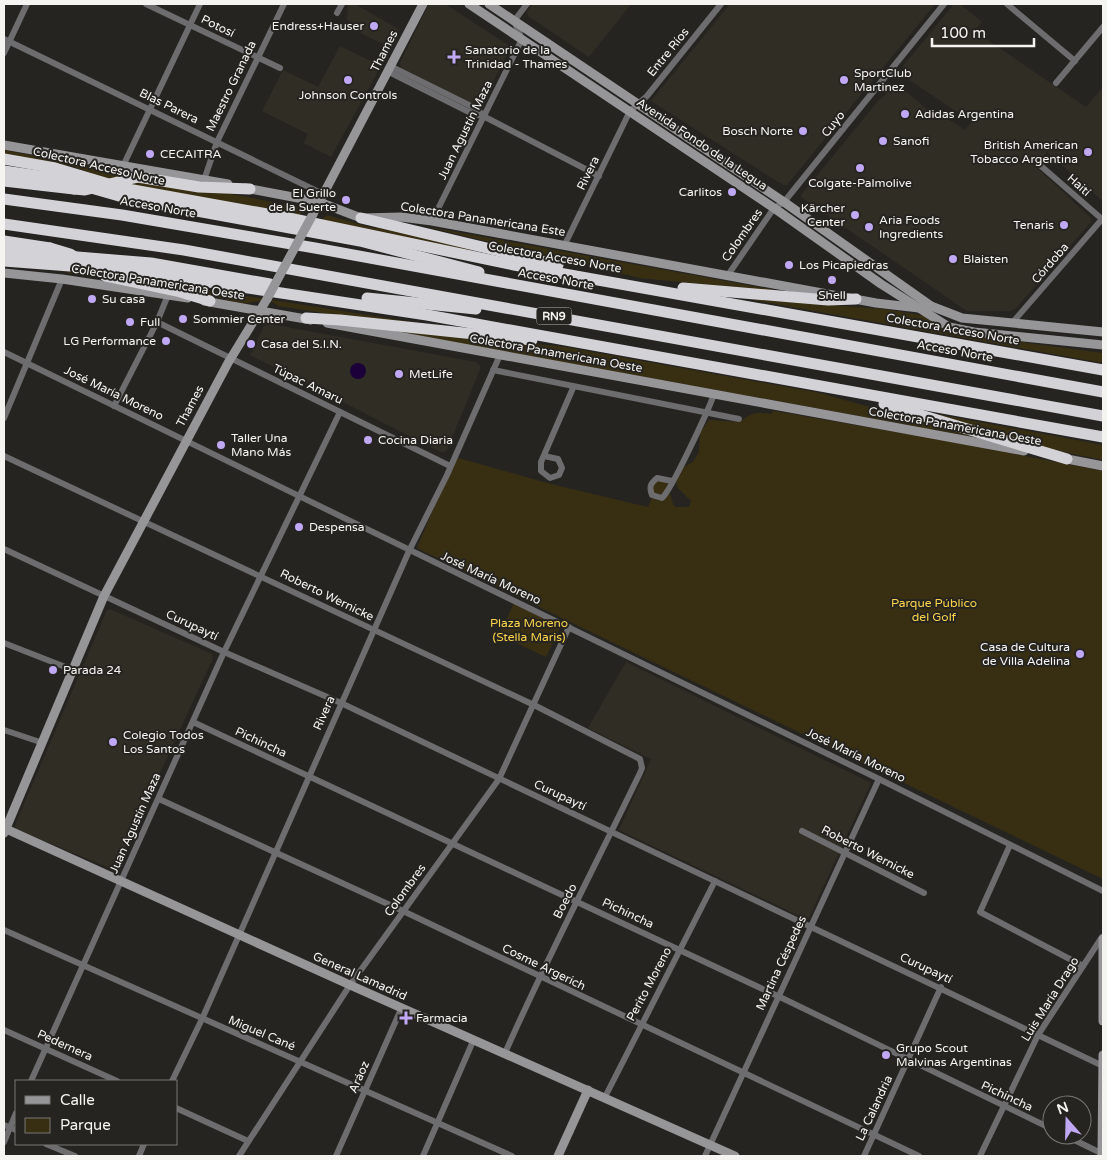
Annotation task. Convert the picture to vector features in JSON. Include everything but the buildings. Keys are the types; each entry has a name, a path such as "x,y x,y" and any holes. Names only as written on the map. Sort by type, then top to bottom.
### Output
{"highway":[{"name":"Colectora Acceso Norte","path":"4,159 64,170 122,188 621,284 1103,370"},
{"path":"4,171 60,179 126,198 360,241 551,292"},
{"path":"4,181 85,190 138,177 199,187 250,189"},
{"name":"Acceso Norte","path":"4,199 122,215 1103,392"},
{"path":"361,218 568,268 621,284 828,300 856,299"},
{"name":"RN9","path":"4,224 184,250 1103,416"},
{"path":"4,241 50,248 70,254 106,276 177,291 210,301"},
{"path":"4,251 151,263 289,287 408,304 536,313"},
{"path":"4,260 136,271 427,315 1103,437"},
{"path":"306,318 604,347"},
{"path":"812,385 930,417 1067,458"}],"street":[{"path":"4,53 6,41 27,4"},
{"name":"Potosí","path":"146,4 280,68"},
{"path":"123,166 200,4"},
{"name":"Maestro Granada","path":"204,180 217,142 284,4"},
{"path":"336,13 342,4"},
{"name":"Thames","path":"4,830 43,743 104,596 231,358 267,299 313,214 423,4"},
{"name":"Avenida Fondo de la Legua","path":"469,4 774,208 891,284 931,306 962,318 1103,332"},
{"name":"Avenida Fondo de la Legua","path":"489,4 784,202 920,308 956,330 1103,345"},
{"path":"522,39 514,21 527,4"},
{"name":"Entre Ríos","path":"630,111 639,105 721,4"},
{"name":"Cuyo","path":"774,208 784,202 944,4"},
{"path":"1007,4 1076,61"},
{"path":"1056,83 1102,31"},
{"name":"Juan Agustín Maza","path":"432,221 522,39"},
{"name":"Blas Parera","path":"6,41 217,142 321,198"},
{"path":"389,69 473,114 485,117 599,176"},
{"name":"Rivera","path":"565,244 630,111"},
{"name":"Colectora Panamericana Este","path":"4,145 250,189 321,198 361,218 401,217 432,221 565,244 876,303 920,308 931,306"},
{"name":"Haití","path":"1041,166 1103,219"},
{"name":"Colombres","path":"728,275 774,208"},
{"name":"Córdoba","path":"1013,322 1103,219"},
{"name":"Colectora Panamericana Oeste","path":"4,273 62,279 210,301 1103,466"},
{"path":"4,418 62,279"},
{"path":"876,303 891,284"},
{"path":"114,406 157,322 168,295"},
{"name":"Túpac Amaru","path":"157,322 450,466"},
{"name":"José María Moreno","path":"4,352 879,779 1103,892"},
{"name":"Rivera","path":"172,1080 202,1020 274,852 373,630 500,355"},
{"path":"493,370 573,388 739,419"},
{"path":"544,456 573,388"},
{"path":"672,481 707,413 714,394"},
{"name":"Juan Agustín Maza","path":"31,1080 224,652 340,412"},
{"name":"Roberto Wernicke","path":"4,456 534,705 640,759"},
{"name":"Curupaytí","path":"4,549 224,652 341,702 1103,1066"},
{"name":"Colombres","path":"239,1156 350,986 500,778 569,627"},
{"path":"4,643 72,670"},
{"name":"Pichincha","path":"193,722 778,996 1042,1125"},
{"path":"4,730 43,743"},
{"name":"Boedo","path":"505,1053 538,977 578,902 640,773 642,768 640,759"},
{"name":"Martina Céspedes","path":"704,1156 879,779"},
{"name":"Cosme Argerich","path":"159,799 403,911 742,1074 919,1156"},
{"name":"General Lamadrid","path":"4,830 122,880 350,986 474,1039 735,1156"},
{"name":"Roberto Wernicke","path":"802,831 924,893"},
{"path":"1010,845 980,912 1083,966"},
{"name":"Perito Moreno","path":"605,1098 715,881"},
{"name":"Miguel Cané","path":"4,930 202,1020 366,1089 512,1156"},
{"path":"1103,937 1103,1021"},
{"name":"Luis María Drago","path":"980,1156 1038,1035 1103,937"},
{"name":"La Calandria","path":"864,1156 941,987"},
{"name":"Aráoz","path":"336,1156 402,1008"},
{"name":"Pedernera","path":"4,1030 115,1080"},
{"path":"423,1156 474,1039"},
{"path":"1084,1145 1102,1154 1103,1055"},
{"path":"558,1156 588,1090"},
{"path":"178,1109 248,1141"},
{"path":"4,1142 15,1116"},
{"path":"48,1145 75,1156"}],"shaded area":[{"name":"Endress+Hauser","path":"348,4 355,4 400,30 390,48 353,29 356,24 347,20"},
{"name":"Sanatorio de la Trinidad - Thames","path":"429,4 445,4 508,45 509,50 482,104 478,106 401,68 400,63"},
{"path":"533,4 631,4 589,57 528,16 527,11"},
{"path":"730,4 935,4 787,185 783,185 651,101"},
{"path":"954,4 960,4 982,22 974,31 1086,107 1103,87 1103,201 1047,152 1035,166 1090,217 1091,222 1016,308 1010,311 967,311 802,198 801,195 878,101 897,84 936,117 939,113 965,130 972,122 902,75 903,66"},
{"name":"Johnson Controls","path":"340,46 381,66 331,157 304,143 308,134 262,111 283,70 318,87"},
{"path":"270,324 476,362 481,367 447,450 443,453 250,355 264,326"},
{"path":"358,363 364,365 366,371 364,377 358,379 352,377 350,371 352,365"},
{"name":"Colegio Todos Los Santos","path":"110,609 212,654 213,658 116,868 112,869 16,829 15,825 107,610"},
{"path":"626,662 871,783 808,920 619,830 651,759 588,728"}],"green space":[{"path":"4,150 298,207 301,214 299,218 126,186 71,166 4,154"},
{"path":"327,215 369,227 401,231 505,259 319,222"},
{"path":"423,226 792,293 640,278"},
{"path":"59,271 95,273 106,280"},
{"path":"150,281 483,333 363,319 278,306 269,301 240,303"},
{"path":"748,299 885,309 925,316 952,333 1103,353 1103,363"},
{"name":"Parque Público del Golf","path":"377,328 565,347 820,393 979,438 932,429 968,445 1103,471 1103,879 417,548 455,457 551,484 648,507 652,498 651,481 666,479 675,507 689,507 691,501 678,488 676,482 684,467 693,462 699,452 700,433 709,420 740,422 751,415 758,413 771,414 774,411 907,434 914,426"},
{"path":"931,413 1103,445 1103,460 1049,449"},
{"name":"Plaza Moreno (Stella Maris)","path":"514,603 558,625 560,628 546,657 499,635"}],"place":[{"name":"Endress+Hauser","path":"374,26"},
{"name":"Sanatorio de la Trinidad - Thames","path":"454,57"},
{"name":"Johnson Controls","path":"348,80"},
{"name":"SportClub Martinez","path":"844,80"},
{"name":"Adidas Argentina","path":"905,114"},
{"name":"Bosch Norte","path":"803,131"},
{"name":"Sanofi","path":"883,141"},
{"name":"British American Tobacco Argentina","path":"1088,152"},
{"name":"CECAITRA","path":"150,154"},
{"name":"Colgate-Palmolive","path":"860,168"},
{"name":"Carlitos","path":"732,192"},
{"name":"El Grillo de la Suerte","path":"346,200"},
{"name":"Kärcher Center","path":"855,215"},
{"name":"Tenaris","path":"1064,225"},
{"name":"Aria Foods Ingredients","path":"869,227"},
{"name":"Blaisten","path":"953,259"},
{"name":"Los Picapiedras","path":"789,265"},
{"name":"Shell","path":"832,280"},
{"name":"Su casa","path":"92,299"},
{"name":"Sommier Center","path":"183,319"},
{"name":"Full","path":"130,322"},
{"name":"LG Performance","path":"166,341"},
{"name":"Casa del S.I.N.","path":"251,344"},
{"name":"MetLife","path":"399,374"},
{"name":"Cocina Diaria","path":"368,440"},
{"name":"Taller Una Mano Más","path":"221,445"},
{"name":"Despensa","path":"299,527"},
{"name":"Casa de Cultura de Villa Adelina","path":"1080,654"},
{"name":"Parada 24","path":"53,670"},
{"name":"Colegio Todos Los Santos","path":"113,742"},
{"name":"Farmacia","path":"406,1018"},
{"name":"Grupo Scout Malvinas Argentinas","path":"886,1055"}]}
